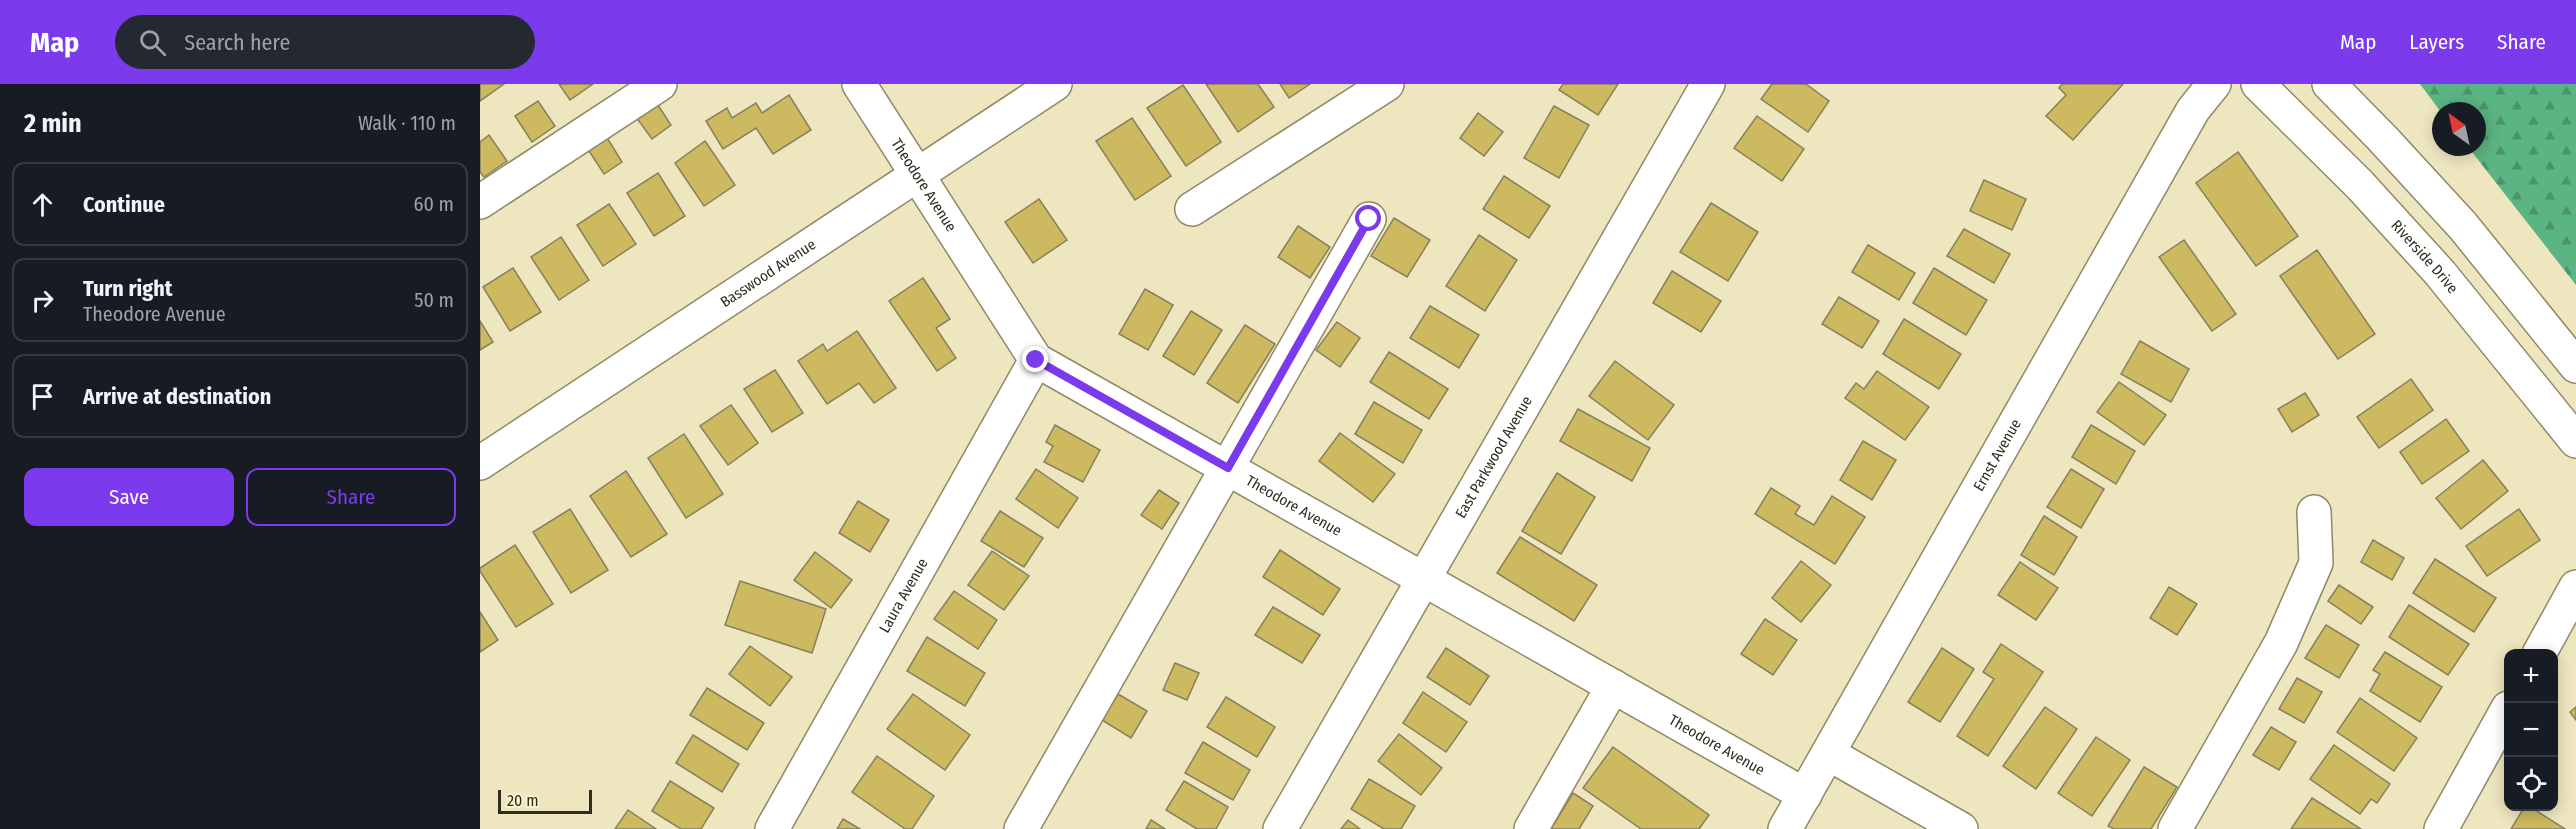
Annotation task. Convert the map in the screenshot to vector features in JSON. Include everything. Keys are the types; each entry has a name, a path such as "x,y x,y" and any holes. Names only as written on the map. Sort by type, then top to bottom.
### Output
{"street":[{"path":"480,202 660,84"},
{"name":"Theodore Avenue","path":"859,84 1036,360 1805,795"},
{"name":"Basswood Avenue","path":"480,463 1055,84"},
{"path":"1192,209 1387,84"},
{"name":"East Parkwood Avenue","path":"1280,829 1708,84"},
{"name":"Ernst Avenue","path":"1785,829 2193,110 2214,84"},
{"name":"Riverside Drive","path":"2258,84 2360,185 2440,273 2576,441"},
{"path":"2329,84 2383,138 2463,226 2576,366"},
{"path":"1021,829 1369,219"},
{"name":"Laura Avenue","path":"772,829 1036,360"},
{"path":"2175,829 2282,643 2316,563 2314,512"},
{"path":"2542,649 2576,587"},
{"path":"1531,829 1613,686"},
{"path":"2441,829 2504,715"},
{"path":"1829,754 1961,829"}],"green space":[{"path":"2420,84 2576,84 2576,285 2475,156 2486,156 2486,102 2434,102"}],"building":[{"path":"480,84 504,84 480,101"},
{"path":"559,84 593,84 570,100"},
{"path":"1206,84 1258,84 1274,107 1238,132"},
{"path":"1280,84 1310,84 1289,98"},
{"path":"1563,84 1618,84 1598,115 1559,90"},
{"path":"1772,84 1806,84 1829,101 1808,132 1761,99"},
{"path":"2062,84 2123,84 2073,140 2046,116 2066,95 2059,88"},
{"path":"1183,85 1221,142 1186,166 1147,108"},
{"path":"789,95 811,130 773,154 756,128 723,149 706,121 727,108 732,118 756,103 762,113"},
{"path":"654,99 671,125 652,139 633,113"},
{"path":"538,101 555,126 532,142 515,116"},
{"path":"1554,106 1589,125 1559,178 1524,158"},
{"path":"1478,113 1503,132 1484,156 1460,138"},
{"path":"1757,116 1804,149 1782,181 1734,148"},
{"path":"1132,118 1171,176 1135,200 1096,141"},
{"path":"489,135 507,161 484,177 480,172 480,142"},
{"path":"606,136 622,162 604,174 587,148"},
{"path":"705,141 735,185 704,206 675,163"},
{"path":"2238,152 2298,236 2256,266 2196,183"},
{"path":"658,173 685,216 654,236 627,193"},
{"path":"1504,176 1550,206 1529,238 1483,209"},
{"path":"1984,180 2026,199 2012,230 1970,211"},
{"path":"1039,199 1067,240 1033,263 1005,222"},
{"path":"1711,203 1758,232 1728,281 1680,252"},
{"path":"609,204 636,244 603,266 577,225"},
{"path":"1394,218 1430,240 1407,277 1371,256"},
{"path":"1298,226 1330,247 1310,278 1278,257"},
{"path":"1964,229 2010,254 1994,283 1947,256"},
{"path":"1479,235 1517,260 1485,311 1446,286"},
{"path":"561,237 589,280 559,300 531,257"},
{"path":"2184,240 2236,314 2212,331 2159,257"},
{"path":"1868,245 1915,273 1899,300 1852,272"},
{"path":"2317,250 2375,334 2338,359 2280,276"},
{"path":"513,268 541,312 510,331 483,287"},
{"path":"1934,268 1987,300 1966,335 1913,303"},
{"path":"1672,271 1721,301 1701,332 1653,303"},
{"path":"923,278 950,319 936,328 956,358 937,371 889,301"},
{"path":"1145,289 1173,305 1148,350 1119,334"},
{"path":"1839,297 1879,321 1862,348 1822,324"},
{"path":"1430,306 1479,335 1459,368 1410,338"},
{"path":"1191,311 1222,330 1194,375 1163,356"},
{"path":"1904,319 1961,354 1939,389 1883,354"},
{"path":"480,321 493,342 480,350"},
{"path":"1337,322 1360,338 1340,367 1316,350"},
{"path":"1245,325 1275,344 1238,403 1207,383"},
{"path":"857,331 896,388 874,403 859,383 827,404 798,361 823,344 827,351"},
{"path":"2140,341 2189,369 2171,402 2121,374"},
{"path":"1389,352 1448,389 1429,419 1370,382"},
{"path":"1615,361 1674,405 1648,440 1589,396"},
{"path":"775,370 803,413 772,432 744,389"},
{"path":"1877,371 1929,407 1905,440 1845,398 1856,383 1864,389"},
{"path":"2411,379 2433,410 2379,448 2357,417"},
{"path":"2119,382 2166,415 2144,445 2097,412"},
{"path":"2305,393 2319,415 2292,432 2278,409"},
{"path":"1374,402 1422,430 1403,463 1355,434"},
{"path":"731,405 758,443 728,465 700,426"},
{"path":"1578,409 1650,448 1632,481 1560,441"},
{"path":"2446,419 2469,451 2422,484 2400,452"},
{"path":"1055,425 1100,450 1083,482 1044,462 1053,446 1046,442"},
{"path":"2091,425 2135,451 2116,484 2072,457"},
{"path":"1340,433 1395,474 1373,502 1319,461"},
{"path":"684,434 723,494 686,518 648,458"},
{"path":"1863,441 1896,460 1872,500 1840,480"},
{"path":"2483,460 2508,491 2461,529 2436,498"},
{"path":"1036,469 1078,498 1058,528 1016,499"},
{"path":"2071,469 2104,489 2081,528 2047,507"},
{"path":"626,471 667,534 631,557 590,496"},
{"path":"1557,473 1595,497 1561,554 1522,531"},
{"path":"1771,488 1800,506 1795,514 1814,525 1832,496 1865,517 1835,564 1755,514"},
{"path":"1159,490 1179,503 1162,529 1141,515"},
{"path":"858,501 889,520 870,552 839,533"},
{"path":"570,509 608,570 571,593 533,532"},
{"path":"2519,509 2540,540 2487,576 2466,546"},
{"path":"1000,511 1043,538 1024,567 981,541"},
{"path":"2044,516 2077,537 2054,575 2021,555"},
{"path":"1520,537 1597,585 1574,621 1497,573"},
{"path":"2373,540 2404,558 2392,580 2361,562"},
{"path":"515,545 553,604 516,627 480,571 480,568"},
{"path":"1280,550 1340,589 1323,615 1263,577"},
{"path":"992,551 1029,576 1004,610 968,585"},
{"path":"815,552 852,580 831,608 794,580"},
{"path":"2435,559 2496,598 2474,632 2413,593"},
{"path":"1801,561 1831,585 1801,622 1772,598"},
{"path":"2020,562 2058,588 2036,620 1998,595"},
{"path":"740,581 826,609 812,653 725,625"},
{"path":"2339,585 2373,607 2361,624 2328,601"},
{"path":"2169,587 2197,604 2177,635 2150,618"},
{"path":"954,591 997,620 978,649 934,619"},
{"path":"2409,605 2469,644 2448,675 2389,637"},
{"path":"1273,607 1320,635 1302,663 1255,635"},
{"path":"480,612 498,640 480,652"},
{"path":"1765,619 1797,640 1773,675 1741,654"},
{"path":"2326,625 2359,645 2339,678 2305,658"},
{"path":"927,637 985,673 965,706 907,671"},
{"path":"2001,644 2043,672 1988,756 1957,736 1994,679 1983,672"},
{"path":"750,646 792,677 770,706 729,674"},
{"path":"1446,648 1489,676 1470,705 1427,677"},
{"path":"1942,648 1974,669 1940,722 1908,702"},
{"path":"2385,652 2442,687 2420,722 2370,691 2380,674 2373,670"},
{"path":"1175,663 1199,673 1187,700 1163,690"},
{"path":"2297,678 2322,692 2304,723 2279,709"},
{"path":"707,688 764,723 747,750 690,715"},
{"path":"1423,692 1467,722 1446,752 1403,723"},
{"path":"913,694 970,735 945,770 887,729"},
{"path":"1118,694 1147,711 1131,738 1102,720"},
{"path":"1226,697 1275,727 1257,757 1207,727"},
{"path":"2360,698 2417,738 2394,771 2337,732"},
{"path":"2045,707 2077,729 2036,789 2003,766"},
{"path":"2576,707 2576,720 2570,712"},
{"path":"2271,727 2296,742 2279,770 2253,755"},
{"path":"1399,734 1442,768 1421,795 1378,761"},
{"path":"693,735 739,764 722,792 676,763"},
{"path":"2096,737 2130,760 2092,816 2058,793"},
{"path":"1203,742 1250,770 1233,800 1185,773"},
{"path":"2334,745 2390,784 2377,803 2371,799 2360,814 2310,779"},
{"path":"1613,747 1709,815 1699,829 1641,829 1583,788"},
{"path":"877,756 934,796 912,829 905,829 852,792"},
{"path":"2144,767 2177,787 2151,829 2114,829 2108,826"},
{"path":"1369,779 1415,806 1401,829 1384,829 1351,809"},
{"path":"670,781 714,808 701,829 681,829 652,811"},
{"path":"1184,781 1228,807 1216,829 1197,829 1166,810"},
{"path":"1573,793 1593,806 1579,829 1551,829"},
{"path":"2312,798 2361,829 2291,829"},
{"path":"628,810 656,829 615,829"},
{"path":"2522,811 2537,811 2565,829 2511,829"},
{"path":"843,819 860,829 837,829"},
{"path":"1151,820 1165,829 1146,829"},
{"path":"1348,820 1360,829 1341,829"}],"route":[{"path":"1036,360 1228,468 1369,219"}]}
